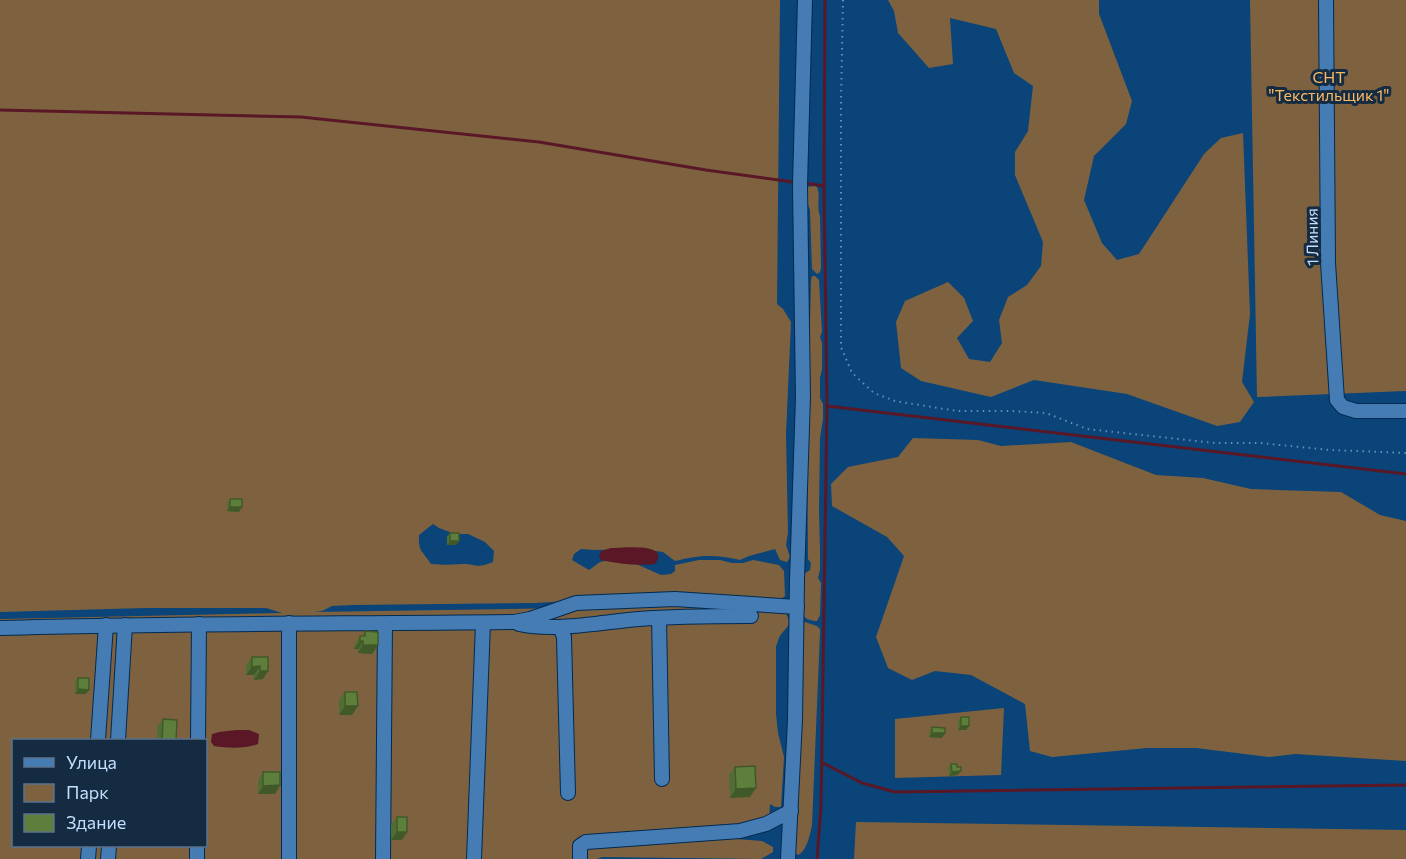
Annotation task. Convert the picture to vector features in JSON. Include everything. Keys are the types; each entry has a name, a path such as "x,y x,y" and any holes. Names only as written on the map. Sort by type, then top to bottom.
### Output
{"street":[{"path":"788,859 795,720 803,397 800,185 805,0"},
{"name":"1 Линия","path":"1326,0 1328,263 1337,399 1343,407 1356,411 1406,411"},
{"path":"0,628 125,624 514,622 530,619 576,603 675,599 796,608"},
{"path":"514,622 528,626 560,627 659,618 751,615"},
{"path":"659,618 662,779"},
{"path":"289,623 289,859"},
{"path":"474,859 483,623"},
{"path":"118,739 125,624"},
{"path":"198,739 199,624"},
{"path":"383,859 385,624"},
{"path":"98,739 106,625"},
{"path":"560,627 564,637 568,793"},
{"path":"580,859 580,846 586,842 740,831 766,824 791,811"}],"path":[{"path":"843,0 841,347 852,373 874,393 895,401 957,411 1046,413 1087,429 1130,434 1215,443 1260,443 1330,450 1406,453"}],"green space":[{"path":"0,0 780,0 777,304 791,322 786,434 788,533 786,545 790,557 787,562 780,560 775,549 740,560 708,556 675,561 663,552 639,549 581,549 574,554 572,560 589,570 600,562 608,560 634,563 661,575 671,574 675,571 675,565 699,560 743,563 753,560 779,565 784,571 785,596 781,599 624,598 535,603 353,605 332,606 314,612 569,608 667,603 786,613 789,624 776,646 776,714 784,757 781,807 770,804 769,822 684,835 762,841 773,847 773,852 761,859 602,857 597,859 0,859 0,619 282,613 266,608 146,608 0,612","holes":["433,524 455,534 468,534 485,542 494,551 493,562 480,566 431,564 420,548 419,535"]},
{"path":"888,0 1099,0 1099,14 1132,101 1126,124 1094,156 1084,200 1102,243 1117,260 1139,254 1204,154 1221,138 1243,133 1250,314 1242,382 1254,402 1240,422 1217,426 1127,394 1034,380 991,397 921,381 901,368 896,322 905,301 948,282 964,298 973,321 957,338 969,359 990,362 1002,343 999,320 1008,297 1027,285 1041,266 1043,242 1015,175 1015,152 1028,131 1033,86 1014,73 996,29 950,18 953,64 929,68 898,33 894,11"},
{"name":"СНТ \"Текстильщик 1\"","path":"1250,0 1406,0 1406,391 1257,397"},
{"path":"815,186 818,191 820,216 821,267 817,274 812,269 810,210 806,200 806,187"},
{"path":"812,276 819,280 822,332 820,337 822,369 820,398 823,404 823,419 820,438 820,570 818,578 821,583 820,615 817,621 808,619 802,614 804,574 810,570 811,563 808,559 807,440"},
{"path":"913,438 978,440 1001,446 1071,442 1156,475 1203,478 1251,489 1341,492 1380,515 1406,521 1406,761 1295,754 1269,757 1196,748 1147,748 1052,757 1030,751 1025,704 971,675 935,671 912,680 888,668 876,637 904,556 887,537 832,506 831,484 848,467 898,457"},
{"path":"805,622 817,626 820,633 812,825 806,846 798,855 795,853 799,775 801,630"},
{"path":"1004,708 1001,775 895,778 895,719"},
{"path":"856,822 1406,830 1406,859 854,859"}],"shaded area":[{"path":"611,548 651,549 657,552 658,557 655,564 649,565 601,560 599,556 601,551"},
{"path":"249,730 259,734 258,744 230,748 214,746 211,742 212,734"}],"building":[{"path":"230,499 242,499 242,507 230,507"},
{"path":"450,533 459,533 459,541 450,541"},
{"path":"365,631 378,632 378,645 363,645 360,636 365,636"},
{"path":"252,657 268,657 268,671 260,671 260,666 252,667"},
{"path":"78,678 89,678 89,690 78,689"},
{"path":"345,692 357,692 358,706 345,706"},
{"path":"961,717 969,717 969,726 961,726"},
{"path":"163,719 177,720 176,739 162,739"},
{"path":"932,727 945,728 945,733 932,733"},
{"path":"951,764 957,764 957,767 961,767 961,771 952,772"},
{"path":"755,766 756,788 736,789 735,767"},
{"path":"263,772 280,772 280,785 263,786"},
{"path":"397,817 407,817 407,832 397,832"}],"waterway":[{"path":"817,859 821,806 827,406 824,186 825,0"},
{"path":"0,110 301,117 539,142 793,182"},
{"path":"805,183 824,186"},
{"path":"827,406 1406,474"},
{"path":"823,763 862,783 895,792 1406,785"}]}
